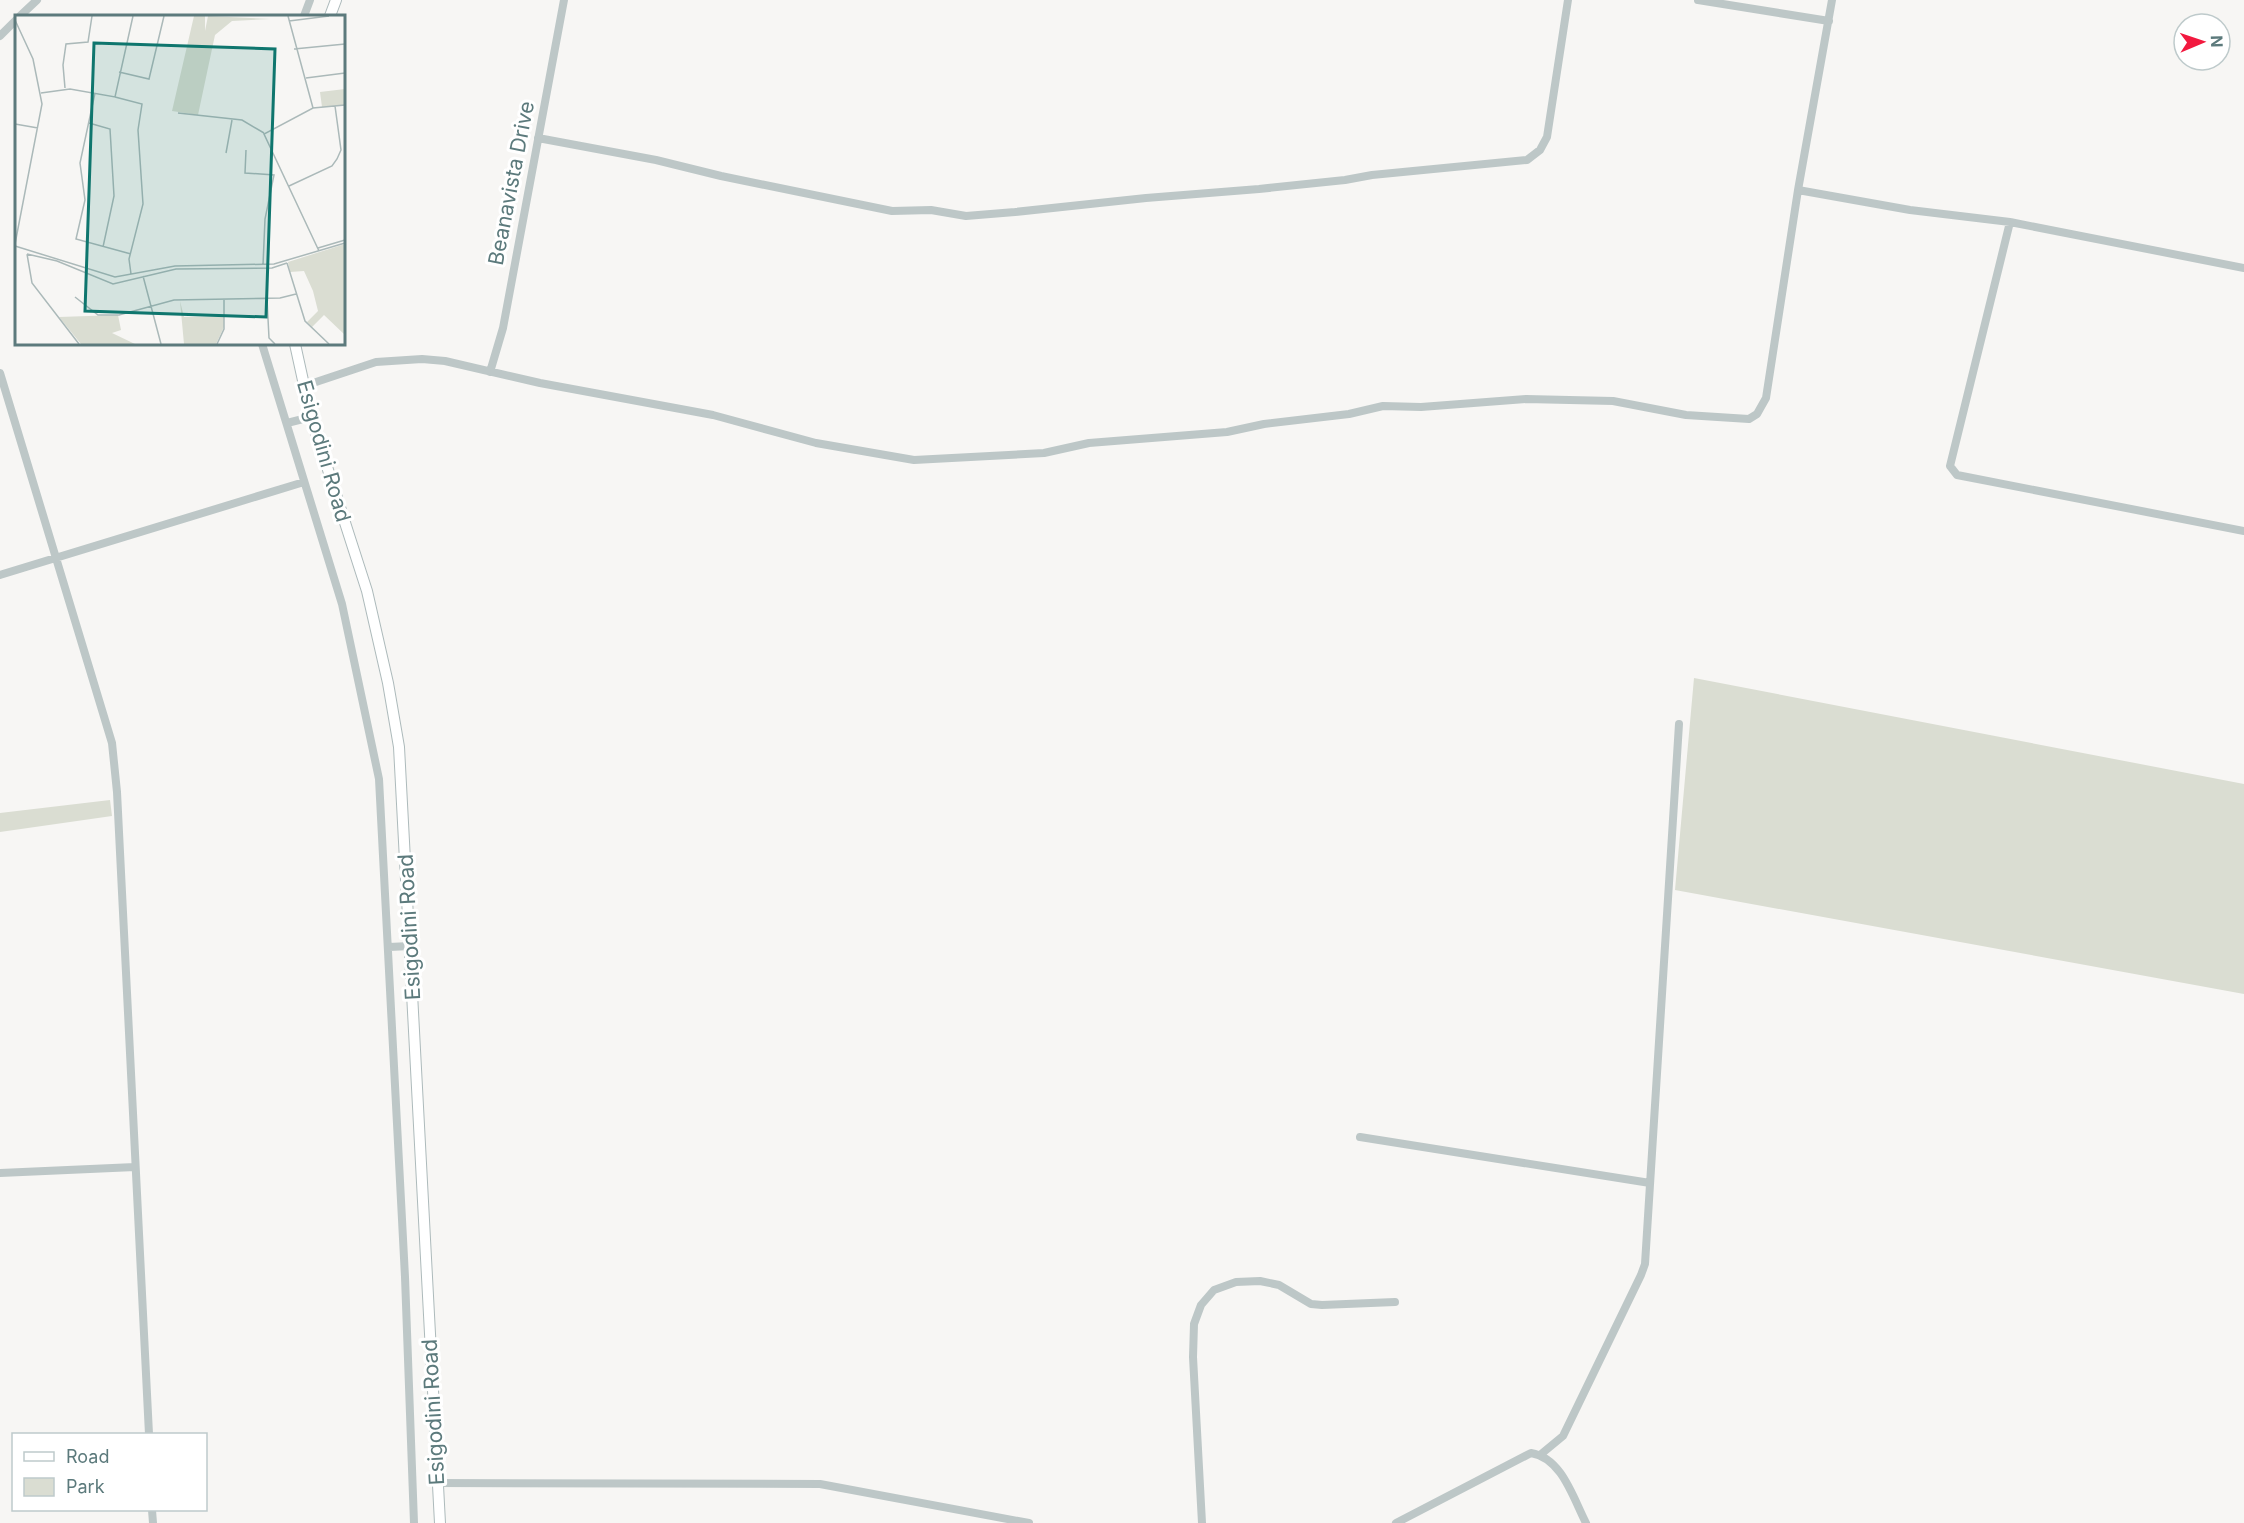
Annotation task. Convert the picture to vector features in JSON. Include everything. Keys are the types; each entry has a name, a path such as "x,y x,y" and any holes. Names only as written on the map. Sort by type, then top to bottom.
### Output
{"main road":[{"path":"328,15 336,0"},
{"name":"Esigodini Road","path":"295,345 311,417 367,591 388,683 402,779 440,1523"}],"street":[{"path":"21,15 37,0"},
{"path":"304,15 310,0"},
{"name":"Beanavista Drive","path":"490,372 502,328 564,0"},
{"path":"538,138 656,160 721,176 892,211 931,210 966,216 1258,189 1380,174 1527,160 1540,150 1547,137 1568,0"},
{"path":"1698,0 1829,21"},
{"path":"304,386 376,362 445,361 540,383 713,415 816,443 914,460 1044,453 1089,443 1227,432 1264,424 1349,414 1383,406 1421,407 1526,399 1612,401 1686,415 1749,419 1757,414 1766,398 1798,190 1832,0"},
{"path":"0,36 15,21"},
{"path":"1798,190 1910,210 2010,222 2244,268"},
{"path":"2010,222 1950,466 1957,475 2244,531"},
{"path":"262,345 342,604 376,756 389,947 414,1523"},
{"path":"0,373 108,728 114,761 149,1433"},
{"path":"287,423 311,417"},
{"path":"0,575 304,482"},
{"path":"1540,1455 1563,1436 1645,1264 1679,724"},
{"path":"389,947 410,946"},
{"path":"1360,1137 1650,1183"},
{"path":"0,1173 135,1167"},
{"path":"1202,1523 1193,1357 1194,1324 1201,1305 1214,1290 1236,1282 1260,1281 1279,1285 1311,1304 1395,1302"},
{"path":"1396,1523 1531,1454 1540,1455 1558,1468 1586,1523"},
{"path":"437,1483 820,1484 1029,1523"}],"green space":[{"path":"1694,678 2244,784 2244,994 1675,890"},
{"path":"110,800 112,816 0,832 0,813"}]}
